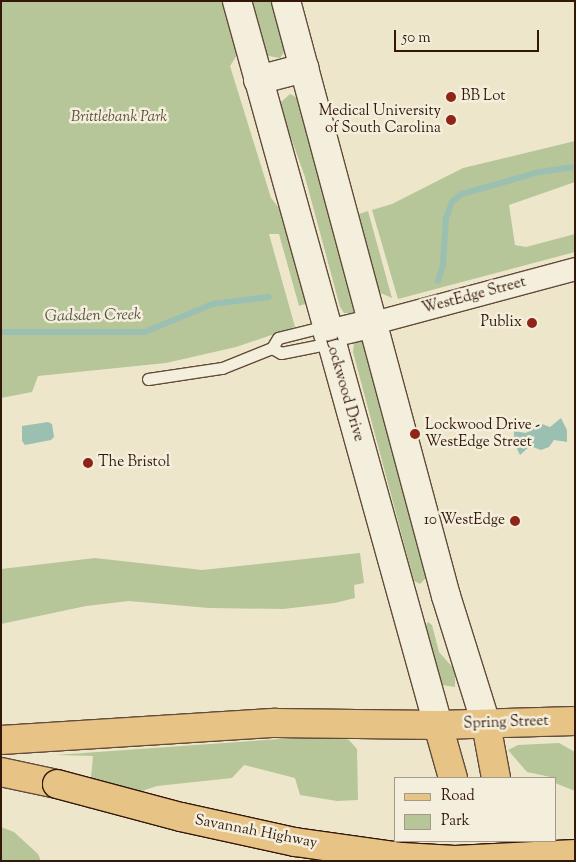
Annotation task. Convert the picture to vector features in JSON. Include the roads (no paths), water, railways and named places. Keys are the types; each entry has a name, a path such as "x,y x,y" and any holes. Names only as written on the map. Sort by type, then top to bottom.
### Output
{"main road":[{"name":"Lockwood Drive","path":"237,1 328,334 453,777"},
{"path":"286,1 446,596 486,724 496,777"},
{"path":"258,80 304,68"},
{"path":"328,334 374,323"},
{"path":"406,606 446,596"},
{"name":"Spring Street","path":"1,740 275,723 438,725 575,721"},
{"name":"Savannah Highway","path":"1,772 57,784 181,817 295,842 402,857 455,860 575,854"},
{"path":"470,842 474,861"},
{"path":"513,842 518,861"}],"street":[{"name":"WestEdge Street","path":"374,323 575,269"}],"lane":[{"path":"148,378 222,368 272,348 278,338 328,334"},
{"path":"272,348 281,353 328,334"}],"waterway":[{"name":"Gadsden Creek","path":"438,281 443,266 446,218 452,202 462,194 539,172 575,167"},
{"name":"Gadsden Creek","path":"1,332 145,332 213,304 269,297"}],"place":[{"name":"BB Lot","path":"451,97"},
{"name":"Medical University of South Carolina","path":"451,120"},
{"name":"Publix","path":"532,323"},
{"name":"Lockwood Drive - WestEdge Street","path":"415,434"},
{"name":"The Bristol","path":"88,463"},
{"name":"10 WestEdge","path":"515,521"}],"park label":[{"name":"Brittlebank Park","path":"119,118"}]}
